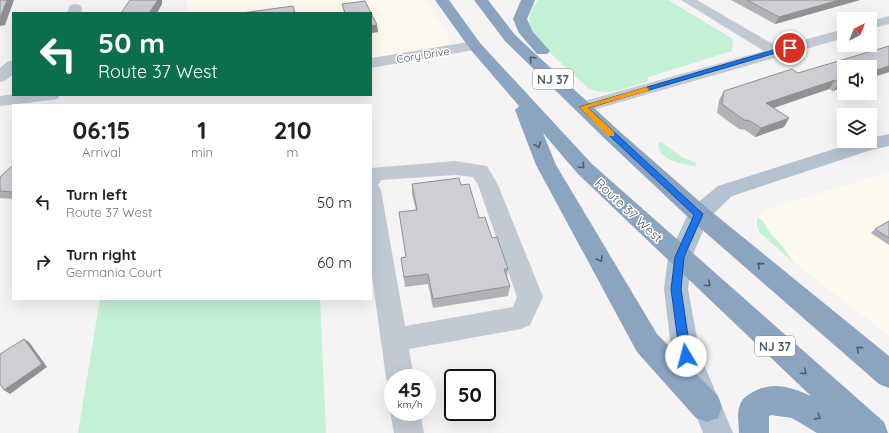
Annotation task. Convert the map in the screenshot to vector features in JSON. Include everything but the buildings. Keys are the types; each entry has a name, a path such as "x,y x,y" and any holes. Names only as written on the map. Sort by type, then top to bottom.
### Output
{"highway":[{"name":"Route 37 West","path":"442,0 475,46 518,96 585,169 873,433"},
{"name":"NJ 37","path":"481,0 510,38 578,103 699,214 889,374"},
{"path":"528,0 521,13 520,19 523,27 526,33 551,61 578,103"},
{"path":"518,96 546,165 647,344 713,420"},
{"path":"754,433 754,408 769,399 793,403 814,414 843,433"}],"main road":[{"path":"713,420 686,356 676,289 680,257 699,214 725,191 859,147 889,140"}],"street":[{"path":"688,0 776,52"},
{"path":"877,23 889,20"},
{"path":"578,103 837,35"},
{"name":"Cory Drive","path":"372,63 475,46"},
{"path":"0,77 12,66"},
{"path":"0,101 42,96"},
{"path":"372,178 374,174 381,173 455,168 480,171 488,185 530,297 521,317 394,340"},
{"path":"372,197 399,369"},
{"path":"406,421 408,433"}],"shaded area":[{"path":"187,0 425,0 449,38 448,44 439,48 372,59 372,12 187,12"},
{"path":"889,172 889,336 767,241 760,233 756,220 763,211"}],"green space":[{"path":"538,0 668,0 733,39 732,51 648,77 647,82 625,89 610,92 595,91 588,88 544,46 531,27 529,16"},
{"path":"660,141 683,158 695,162 697,167 671,160 665,156 660,152"},
{"path":"757,217 763,221 770,233 783,247 794,263 760,233 757,226"},
{"path":"100,300 320,300 326,433 78,433"}],"slow traffic":[{"path":"611,134 583,107 646,89"}],"route":[{"path":"686,356 676,289 680,257 699,214 583,107 790,48"}]}
